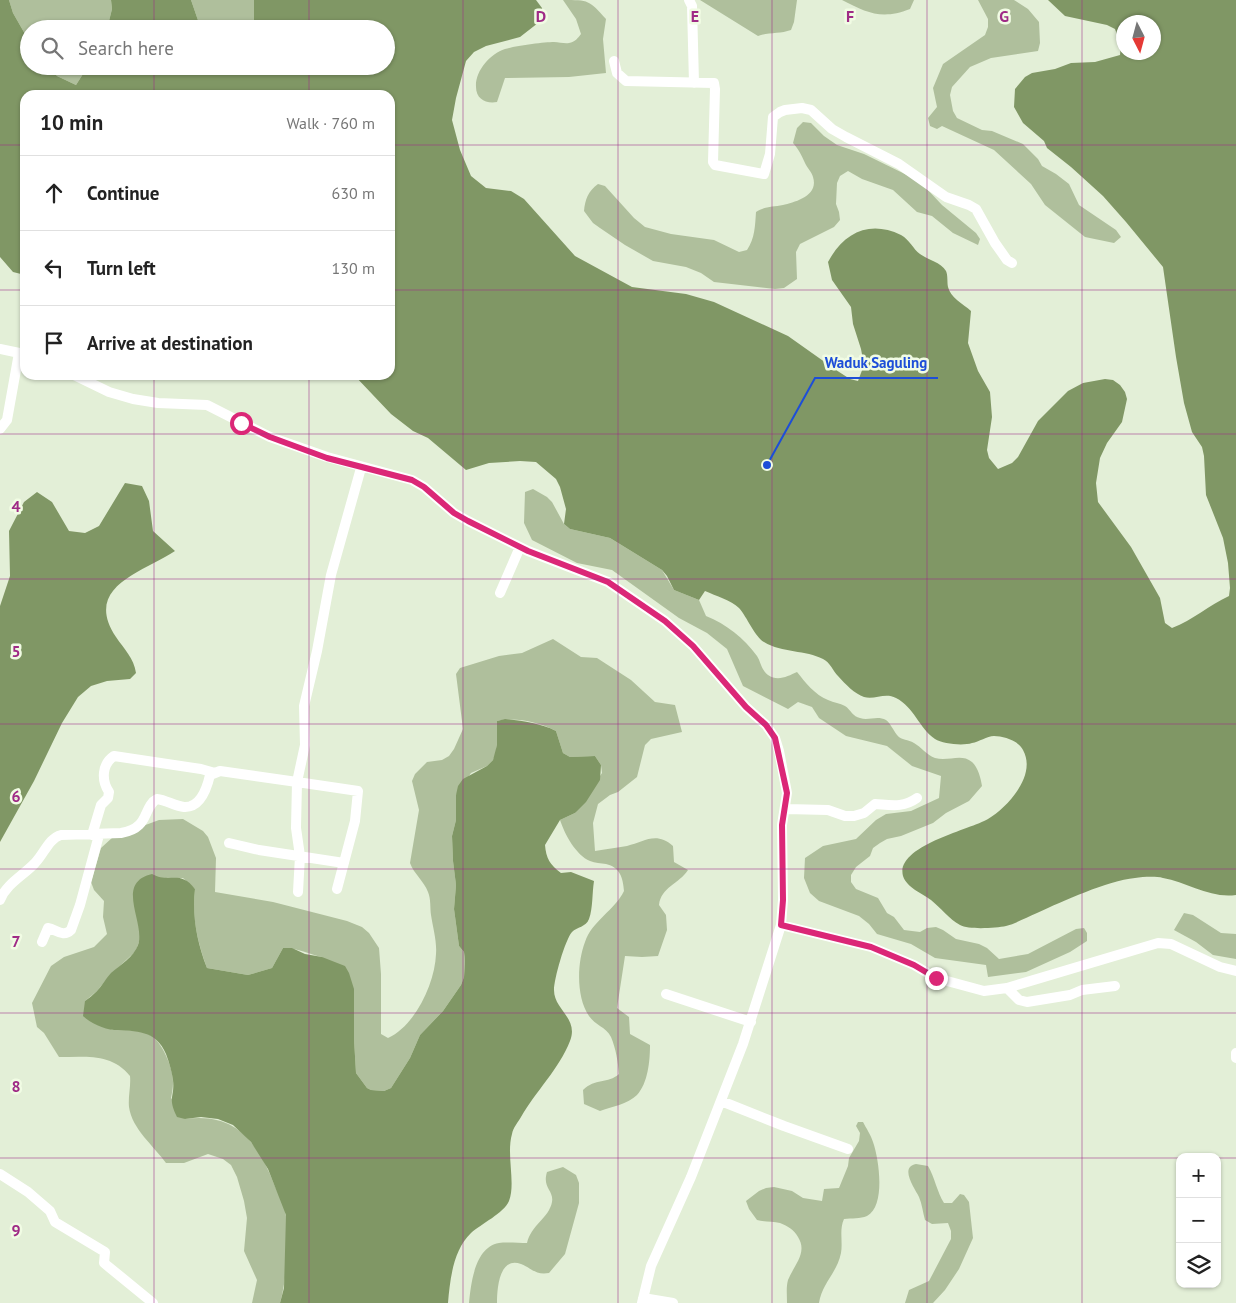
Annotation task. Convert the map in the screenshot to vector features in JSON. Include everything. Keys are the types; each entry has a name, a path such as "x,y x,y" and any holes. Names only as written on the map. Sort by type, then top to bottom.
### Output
{"street":[{"path":"689,0 692,6 694,83"},
{"path":"614,61 617,73 626,80 711,82 715,84 713,162 715,165 764,174 770,154 773,117 780,112 806,108 811,110 827,125 846,137 899,164 946,197 976,209 995,243 1007,260 1012,263"},
{"path":"0,349 20,354"},
{"path":"0,429 7,420 20,363"},
{"path":"84,380 109,392 133,399 158,403 207,405 270,437 361,468 412,480 424,487 454,513 520,547 608,582 665,621 693,646 746,707 766,725 775,738 787,793 782,825 783,900 781,925 751,1022 721,1101 691,1177 651,1266 643,1301 673,1303"},
{"path":"298,892 300,856 296,828 297,782 305,745 304,706 317,651 331,575 361,468"},
{"path":"500,593 520,547"},
{"path":"42,942 45,931 49,928 63,934 68,933 76,919 101,805 108,798 109,792 104,785 103,779 106,764 114,756 358,791 355,821 337,889"},
{"path":"0,900 5,891 36,862 55,837 129,831 139,825 155,800 160,799 185,807 193,805 199,801 210,776 215,772"},
{"path":"786,809 821,809 845,816 854,816 864,813 875,804 899,806 911,803 918,798"},
{"path":"229,843 259,850 344,863"},
{"path":"781,925 871,947 914,965 936,978 984,990 1008,988 1158,942 1171,944 1220,967 1236,971"},
{"path":"1008,988 1019,1000 1027,1002 1070,995 1082,990 1115,986"},
{"path":"666,994 751,1022"},
{"path":"1236,1053 1236,1058"},
{"path":"721,1101 848,1149"},
{"path":"0,1174 28,1192 50,1211 56,1222 106,1252 104,1263 154,1303"}],"shaded area":[{"path":"0,0 9,0 13,13 20,25 20,75 56,75 76,85 82,75 395,75 395,20 254,20 254,0 536,0 542,8 543,16 538,23 520,37 486,46 474,52 466,61 452,120 460,150 471,176 486,188 511,191 524,199 575,256 632,287 686,294 714,302 788,336 850,379 858,381 864,365 853,324 851,307 832,280 828,262 842,243 850,236 859,232 868,229 879,229 901,235 920,254 944,268 947,273 949,291 971,311 968,343 978,371 990,392 992,417 987,450 989,458 998,469 1012,463 1018,457 1038,421 1068,391 1083,383 1105,379 1113,380 1125,392 1127,399 1122,422 1107,443 1100,458 1096,483 1098,502 1131,547 1160,598 1165,623 1172,628 1229,596 1230,588 1223,538 1206,495 1202,447 1192,432 1184,403 1163,267 1103,196 1047,148 1044,141 1023,123 1014,107 1015,89 1025,77 1032,73 1055,69 1071,63 1095,62 1116,56 1116,60 1161,60 1161,15 1116,15 1116,32 1115,29 1107,25 1065,16 1048,0 1236,0 1236,895 1217,895 1160,877 1138,878 1099,887 1006,926 976,928 960,925 931,900 908,884 903,876 904,865 910,856 921,848 935,840 988,819 1004,807 1018,789 1026,770 1023,750 1018,744 998,736 991,736 964,744 948,743 935,739 912,712 896,698 892,696 868,698 861,696 847,685 828,662 823,659 771,646 764,642 757,636 739,608 732,603 705,591 699,600 674,590 662,570 610,538 570,529 564,524 566,509 556,479 536,462 489,463 466,470 428,438 413,431 391,414 359,380 395,380 395,90 20,90 20,274 13,272 0,257"},
{"path":"9,0 111,0 112,9 109,20 20,20 20,25 13,13"},
{"path":"111,0 191,0 198,20 109,20 112,9"},
{"path":"191,0 254,0 254,20 198,20"},
{"path":"563,0 588,2 606,19 603,39 606,73 569,77 505,78 497,102 482,100 476,91 478,75 484,64 499,51 522,45 549,42 569,43 579,37 581,34 576,19"},
{"path":"700,0 797,0 791,30 758,36"},
{"path":"842,0 914,0 910,9 891,14 875,14"},
{"path":"978,0 1014,0 1028,9 1039,22 1040,43 1038,51 991,58 970,67 952,87 950,95 953,111 957,118 982,130 992,131 1023,144 1038,159 1042,166 1069,184 1079,205 1116,230 1121,237 1114,243 1085,237 1045,205 1031,184 994,150 942,126 937,129 930,126 928,118 937,107 933,88 943,64 985,35 988,19"},
{"path":"56,75 82,75 76,85"},
{"path":"803,122 811,123 824,136 837,145 864,154 911,177 976,233 980,239 978,245 953,233 932,216 917,212 893,190 862,179 848,171 840,176 837,183 836,204 840,220 834,227 800,244 796,252 797,279 784,288 775,289 714,282 701,273 686,267 653,261 593,223 584,211 588,196 598,184 605,186 634,218 645,227 671,234 714,240 739,252 747,250 753,236 756,212 799,200 813,189 812,175 793,143 797,128"},
{"path":"125,483 142,486 149,501 153,531 175,551 121,583 112,593 107,605 108,620 116,637 131,658 136,673 130,679 107,681 91,686 78,697 62,723 34,781 0,842 0,606 10,576 9,531 24,502 37,492 52,502 69,531 85,533 99,526"},
{"path":"533,489 552,502 564,524 570,529 610,538 662,570 674,590 699,600 706,616 727,627 746,643 757,656 762,668 768,675 779,678 787,677 797,672 823,698 845,706 854,715 863,719 879,718 886,720 899,737 914,743 932,757 940,759 963,758 968,759 974,764 979,773 982,786 969,801 946,813 933,823 880,843 873,848 870,856 856,867 851,875 851,882 856,889 878,898 887,913 894,917 904,930 920,932 927,928 936,927 956,939 979,944 987,948 999,959 1028,954 1076,929 1084,928 1087,933 1087,941 1070,952 1026,972 988,977 986,965 935,958 911,944 877,934 859,916 819,901 810,893 804,878 805,858 823,846 856,839 876,820 886,814 911,811 939,798 941,776 912,766 887,746 846,736 819,718 812,707 798,702 788,709 743,686 727,649 707,633 679,618 612,570 577,563 532,540 524,523 525,492"},
{"path":"553,639 581,657 597,658 631,680 655,702 675,705 682,732 651,739 645,745 637,777 618,792 610,795 598,804 593,823 595,851 627,846 655,838 661,839 673,846 674,862 688,870 660,899 659,905 666,915 667,930 658,956 625,956 617,1008 629,1017 630,1034 650,1045 646,1078 637,1095 624,1103 600,1111 584,1104 583,1090 592,1084 610,1079 619,1074 611,1037 594,1022 585,1008 580,990 580,960 588,935 624,891 622,878 618,870 611,865 590,861 580,854 568,838 560,820 575,813 602,773 601,765 595,756 570,757 563,753 556,731 527,721 497,721 497,745 493,760 487,766 471,773 456,795 456,820 452,836 456,885 454,909 459,946 464,952 464,977 461,985 443,1011 420,1035 410,1058 391,1088 384,1091 371,1090 367,1088 356,1073 354,1039 322,957 283,948 272,968 248,975 207,968 196,929 194,910 195,889 183,878 159,878 136,951 85,1001 112,1030 141,1032 150,1035 159,1043 172,1071 173,1089 171,1098 185,1119 202,1118 218,1120 231,1125 252,1143 260,1155 281,1199 285,1212 287,1260 280,1303 252,1303 257,1280 244,1251 247,1218 237,1177 231,1165 223,1159 208,1154 184,1163 166,1163 134,1123 129,1107 130,1076 115,1063 106,1060 88,1057 59,1057 44,1033 37,1027 32,1003 51,966 64,957 94,947 107,934 103,917 104,901 94,890 91,882 101,848 113,837 159,820 183,819 203,831 208,837 216,858 215,892 273,902 347,921 362,927 369,933 379,948 381,1034 388,1038 407,1024 415,1014 432,978 435,965 436,944 429,895 410,863 419,810 412,781 415,774 427,762 442,760 449,756 463,729 456,674 460,668 499,656 522,653"},
{"path":"505,719 550,728 556,731 563,753 570,757 595,756 601,765 600,780 586,802 575,813 560,820 545,845 549,861 561,873 571,872 594,881 592,905 588,922 574,930 569,936 560,960 554,985 555,997 569,1020 572,1033 560,1061 527,1107 513,1132 510,1142 512,1186 509,1201 502,1210 471,1233 460,1248 451,1275 448,1303 280,1303 284,1288 286,1215 268,1169 251,1142 233,1125 218,1119 201,1117 185,1119 177,1117 172,1105 172,1074 162,1046 157,1040 144,1033 110,1029 89,1021 83,1016 85,1001 97,991 111,973 130,957 138,945 138,926 133,895 135,886 141,879 152,874 164,878 180,878 190,883 195,889 194,910 196,929 200,949 207,968 248,975 272,968 283,948 292,948 305,954 322,957 345,966 354,989 356,1073 367,1088 371,1090 384,1091 391,1088 410,1058 420,1035 443,1011 461,985 464,977 464,952 459,946 454,909 456,885 452,836 456,820 456,795 458,786 463,779 487,766 493,760 497,745 497,721"},
{"path":"1184,913 1193,915 1221,933 1236,934 1236,959 1213,955 1196,942 1174,930"},
{"path":"858,1122 863,1122 875,1150 879,1170 877,1203 873,1211 867,1216 844,1219 839,1260 823,1290 819,1303 787,1303 787,1283 801,1254 801,1243 795,1232 786,1225 757,1220 746,1201 759,1191 774,1187 792,1191 803,1198 822,1201 824,1189 839,1188 848,1166 849,1158 859,1141 860,1133 856,1126"},
{"path":"916,1164 928,1166 944,1203 952,1203 960,1194 964,1195 969,1202 973,1238 959,1269 945,1290 933,1303 905,1303 909,1290 929,1281 951,1239 948,1223 932,1224 925,1220 920,1200 908,1174 911,1166"},
{"path":"563,1167 576,1175 579,1183 579,1203 565,1254 549,1273 537,1272 521,1264 514,1263 508,1265 501,1275 497,1303 469,1303 473,1276 479,1258 484,1251 499,1243 527,1243 532,1231 547,1213 552,1202 546,1182 547,1172"}],"place":[{"name":"Waduk Saguling","path":"767,465"}],"route":[{"path":"241,423 270,437 327,458 410,479 424,487 454,513 468,521 528,551 608,582 665,621 693,646 746,707 766,725 775,738 787,793 782,825 783,900 781,925 871,947 914,965 936,978"}]}
